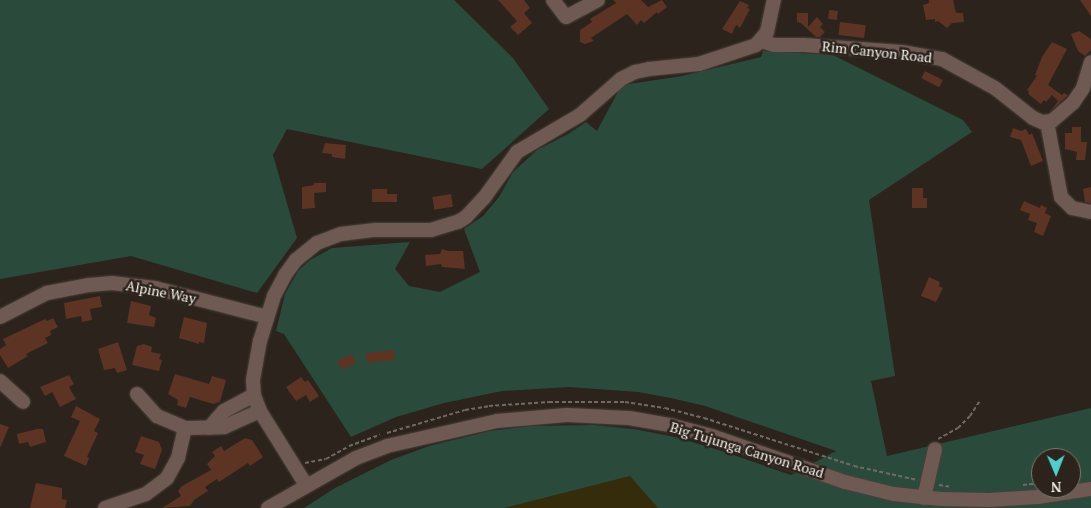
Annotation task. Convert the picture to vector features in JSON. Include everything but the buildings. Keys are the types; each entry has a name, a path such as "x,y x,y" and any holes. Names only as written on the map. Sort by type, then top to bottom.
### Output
{"street":[{"path":"553,0 566,17 598,0"},
{"path":"306,485 260,411 254,395 255,366 267,317 274,296 285,275 296,260 317,243 340,234 357,231 431,230 458,222 466,217 484,198 517,152 580,115 621,79 635,72 650,69 699,64 747,49 761,41 771,21 774,0"},
{"name":"Rim Canyon Road","path":"761,41 774,45 804,44 902,52 942,59 995,88 1033,118 1047,122"},
{"path":"1091,62 1083,88 1073,104 1052,121 1047,122 1060,197 1072,208 1091,212"},
{"name":"Alpine Way","path":"0,317 47,293 88,285 117,283 155,288 267,317"},
{"path":"0,381 23,402"},
{"path":"137,394 157,416 185,428 224,427 260,411"},
{"path":"209,428 224,411 254,395"},
{"name":"Big Tujunga Canyon Road","path":"268,508 356,458 387,446 497,421 567,414 629,418 670,425 712,436 845,482 894,494 924,498 1014,499 1091,489"},
{"path":"104,508 146,494 167,478 178,458 185,428"},
{"path":"924,498 935,449"}],"path":[{"path":"292,462 316,462 366,440 465,410 499,405 589,401 625,402 665,408 704,418 854,466 952,487"},
{"path":"935,449 938,439 958,428 970,416 979,402"},
{"path":"1016,486 1031,485"}],"green space":[{"path":"0,0 454,0 513,58 549,109 482,169 287,129 273,155 297,238 257,293 131,256 0,279"},
{"path":"763,51 833,55 963,120 972,132 869,200 895,376 871,381 887,456 1091,408 1091,508 304,508 335,488 391,460 429,446 490,431 531,426 593,425 634,429 675,437 791,475 836,451 705,406 638,392 569,387 502,391 444,403 396,417 351,437 284,334 276,331 285,294 298,271 310,260 332,248 410,242 395,269 409,286 440,292 480,272 464,229 483,216 499,197 513,172 537,150 586,122 597,131 620,88 629,84 682,76 761,57"}],"sand":[{"path":"630,476 658,508 504,508"}]}
